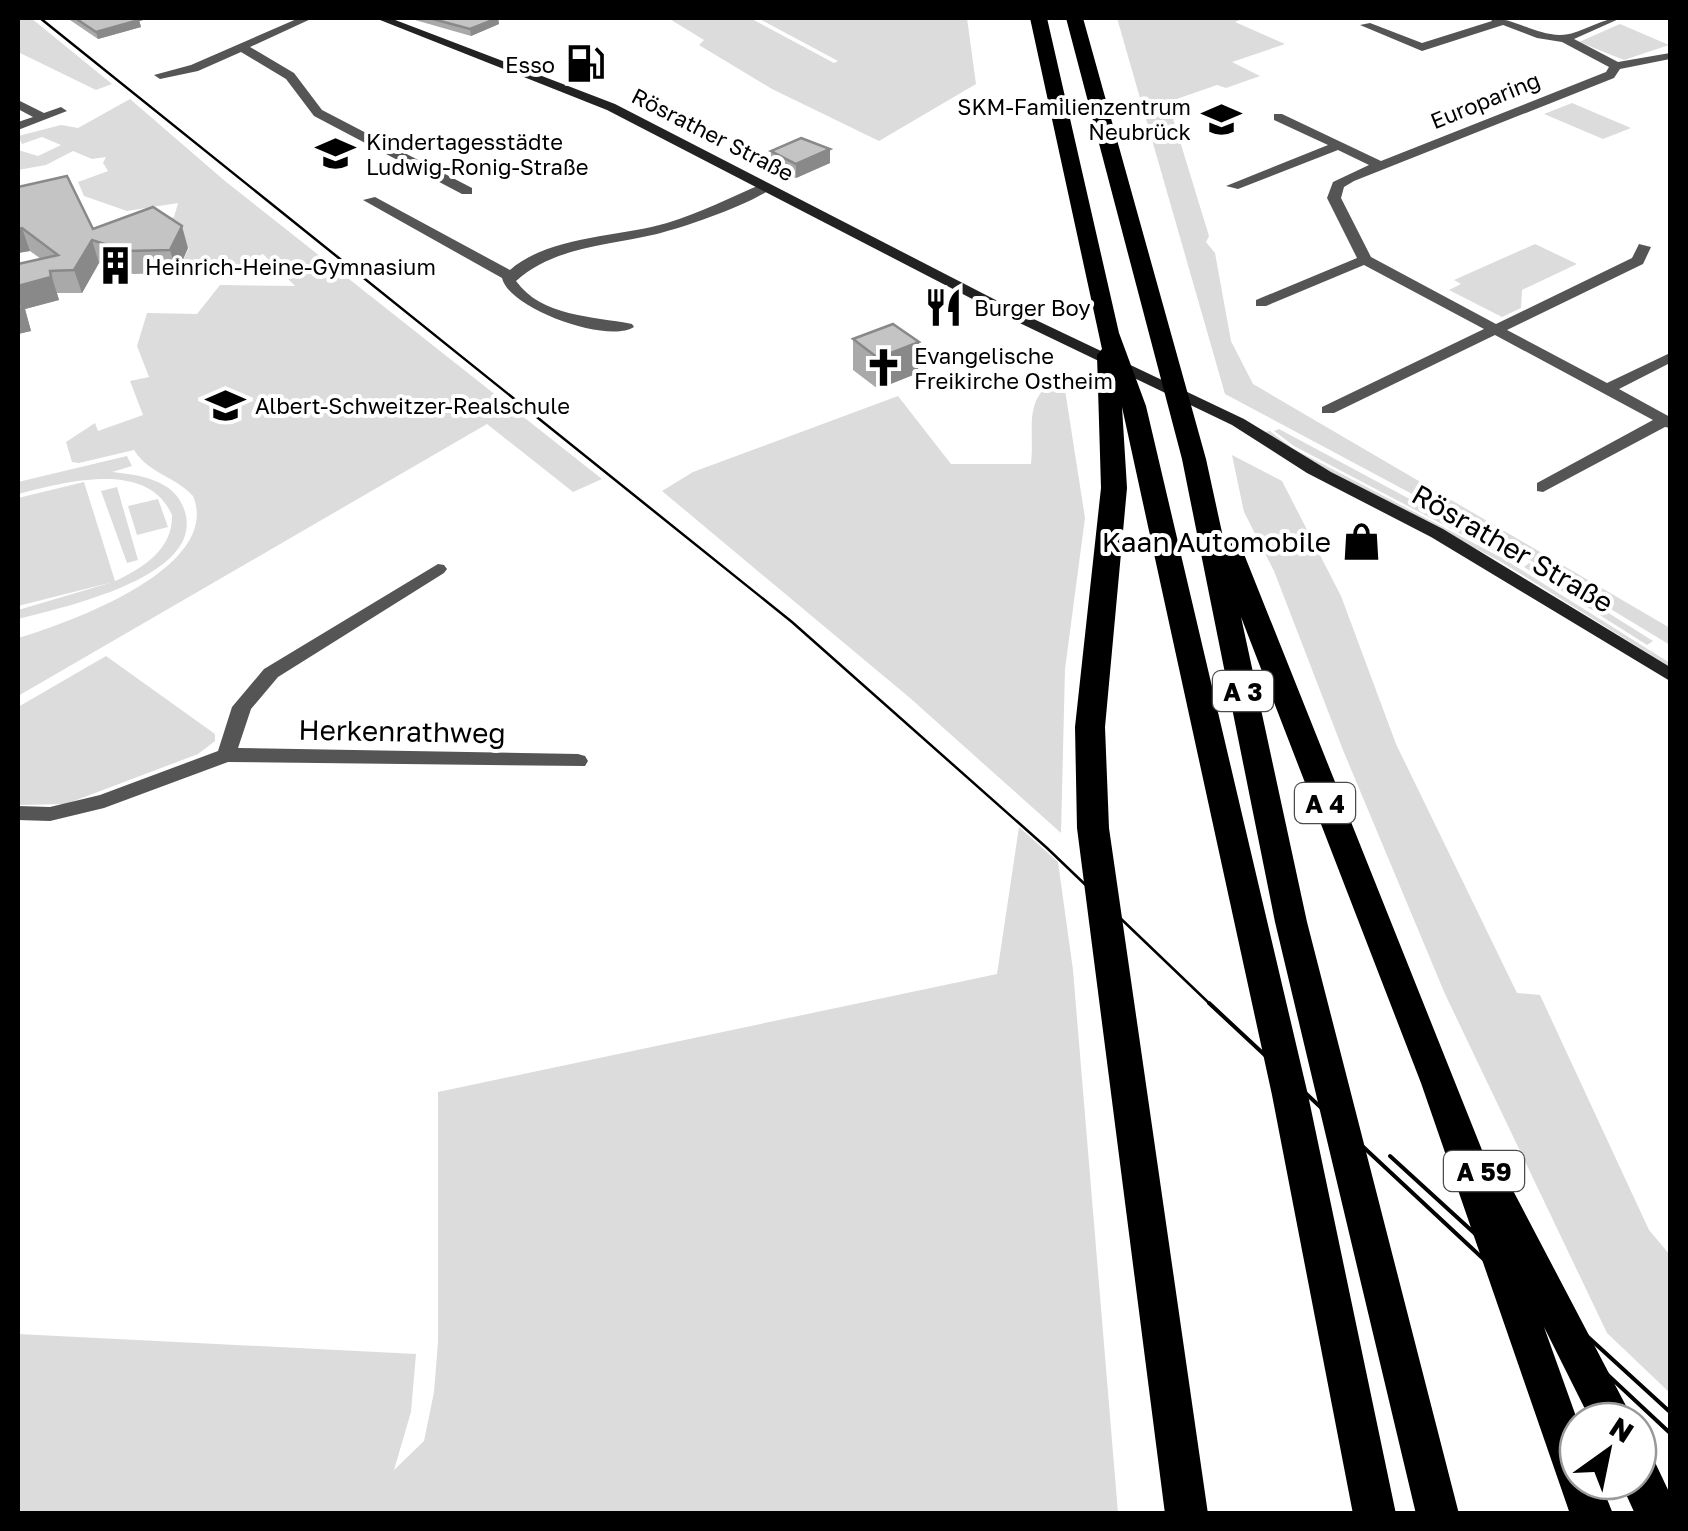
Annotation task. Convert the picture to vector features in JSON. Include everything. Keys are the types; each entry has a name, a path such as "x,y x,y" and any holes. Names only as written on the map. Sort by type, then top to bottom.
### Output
{"highway":[{"name":"A 3","path":"1038,18 1108,333 1134,406 1290,1095 1375,1514"},
{"name":"A 3","path":"1074,18 1191,450 1291,922 1438,1514"},
{"path":"1108,333 1107,392 1114,488 1090,728 1096,866 1186,1511"},
{"name":"A 4","path":"1191,450 1306,756 1439,1084 1558,1423"},
{"name":"A 59","path":"1439,1084 1602,1401"}],"main road":[{"name":"Rösrather Straße","path":"381,18 611,106 1014,314 1238,422 1324,474 1447,539 1670,675"}],"street":[{"path":"160,75 194,68 307,18"},
{"path":"1565,39 1616,18"},
{"path":"1366,26 1422,47 1500,19 1541,36 1565,39 1616,66"},
{"path":"243,48 290,76 318,113 468,191"},
{"name":"Europaring","path":"1366,260 1334,193 1349,178 1610,75 1616,66 1670,56"},
{"path":"18,104 43,117"},
{"path":"18,126 61,111"},
{"path":"1278,117 1381,166"},
{"path":"1233,186 1338,146"},
{"path":"510,276 566,250 677,224 767,187"},
{"path":"370,200 510,276"},
{"path":"1328,410 1638,262 1644,247"},
{"path":"1261,302 1366,260 1668,421"},
{"path":"510,276 509,286 562,316 591,325 627,327"},
{"path":"1608,389 1670,357"},
{"path":"1543,487 1668,421"},
{"path":"226,755 242,708 271,673 438,569"},
{"name":"Herkenrathweg","path":"18,813 78,808 226,755 578,761"}],"shaded area":[{"path":"18,18 31,18 112,84 96,90 18,52"},
{"path":"668,18 750,18 834,63 838,61 758,18 967,18 976,84 879,141 772,89 699,45 704,40"},
{"path":"1117,18 1245,18 1235,22 1285,44 1232,62 1260,76 1226,88 1217,85 1168,102 1209,236 1206,242 1215,253 1231,341 1253,384 1670,628 1670,645 1487,534 1225,394"},
{"path":"1620,24 1669,45 1624,60 1579,42"},
{"path":"130,99 225,181 602,479 573,492 487,424 18,696 18,638 71,620 136,588 164,569 185,546 196,522 193,496 147,464 134,450 79,463 72,462 66,442 95,423 98,431 143,415 130,381 149,377 137,346 147,313 197,314 220,285 295,286 263,254 227,271 177,273 189,248 148,226 174,217 178,203 127,211 84,196 78,182 108,171 103,163 106,157 92,159 73,151 46,165 18,170 18,150 38,156 61,145 42,137 22,144 18,136 61,125 78,128"},
{"path":"1572,103 1631,128 1603,139 1544,114"},
{"path":"1535,244 1577,264 1522,290 1521,308 1502,317 1449,290 1461,284 1454,280"},
{"path":"1063,377 1085,518 1065,669 1061,833 910,698 662,491 693,472 898,396 951,464 1031,464 1035,402 1050,384"},
{"path":"1279,429 1524,560 1518,564 1294,446 1274,431"},
{"path":"1270,431 1292,448 1504,559 1670,663 1670,667 1503,563 1303,457 1264,432"},
{"path":"1232,455 1282,481 1341,596 1396,744 1517,993 1540,995 1649,1230 1670,1255 1670,1393 1607,1333 1445,994 1343,750 1274,571 1244,512"},
{"path":"127,456 132,466 112,472 164,485 184,509 186,533 174,553 153,571 126,585 18,619 18,610 113,582 18,606 18,498 84,482 115,581 146,563 162,547 172,515 160,497 144,486 102,479 79,481 18,494 18,482"},
{"path":"117,487 138,560 127,563 101,491"},
{"path":"158,499 168,527 137,535 128,506"},
{"path":"1529,563 1653,641 1647,645 1524,567"},
{"path":"106,656 215,734 215,741 198,754 66,804 18,805 18,707"},
{"path":"1019,827 1058,862 1073,970 1118,1513 18,1513 18,1334 416,1354 411,1412 394,1470 424,1441 434,1392 438,1342 438,1092 997,974"}],"building":[{"path":"75,18 134,18 139,20 96,32"},
{"path":"429,18 498,18 470,29"},
{"path":"801,138 830,149 796,164 771,151"},
{"path":"67,176 93,229 153,207 182,226 170,250 126,251 92,240 74,270 50,271 51,277 18,286 18,264 58,255 22,228 18,229 18,187"},
{"path":"893,324 919,342 878,358 853,339"}],"tram line":[{"path":"40,18 792,622 1047,848 1211,1005"},
{"path":"1209,1003 1670,1433"},
{"path":"1390,1156 1670,1412"}],"place":[{"name":"Esso","path":"585,64"},
{"name":"SKM-Familienzentrum Neubrück","path":"1221,119"},
{"name":"Kindertagesstädte Ludwig-Ronig-Straße","path":"336,154"},
{"name":"Heinrich-Heine-Gymnasium","path":"115,266"},
{"name":"Burger Boy","path":"944,307"},
{"name":"Evangelische Freikirche Ostheim","path":"884,368"},
{"name":"Albert-Schweitzer-Realschule","path":"225,405"},
{"name":"Kaan Automobile","path":"1361,541"}]}
